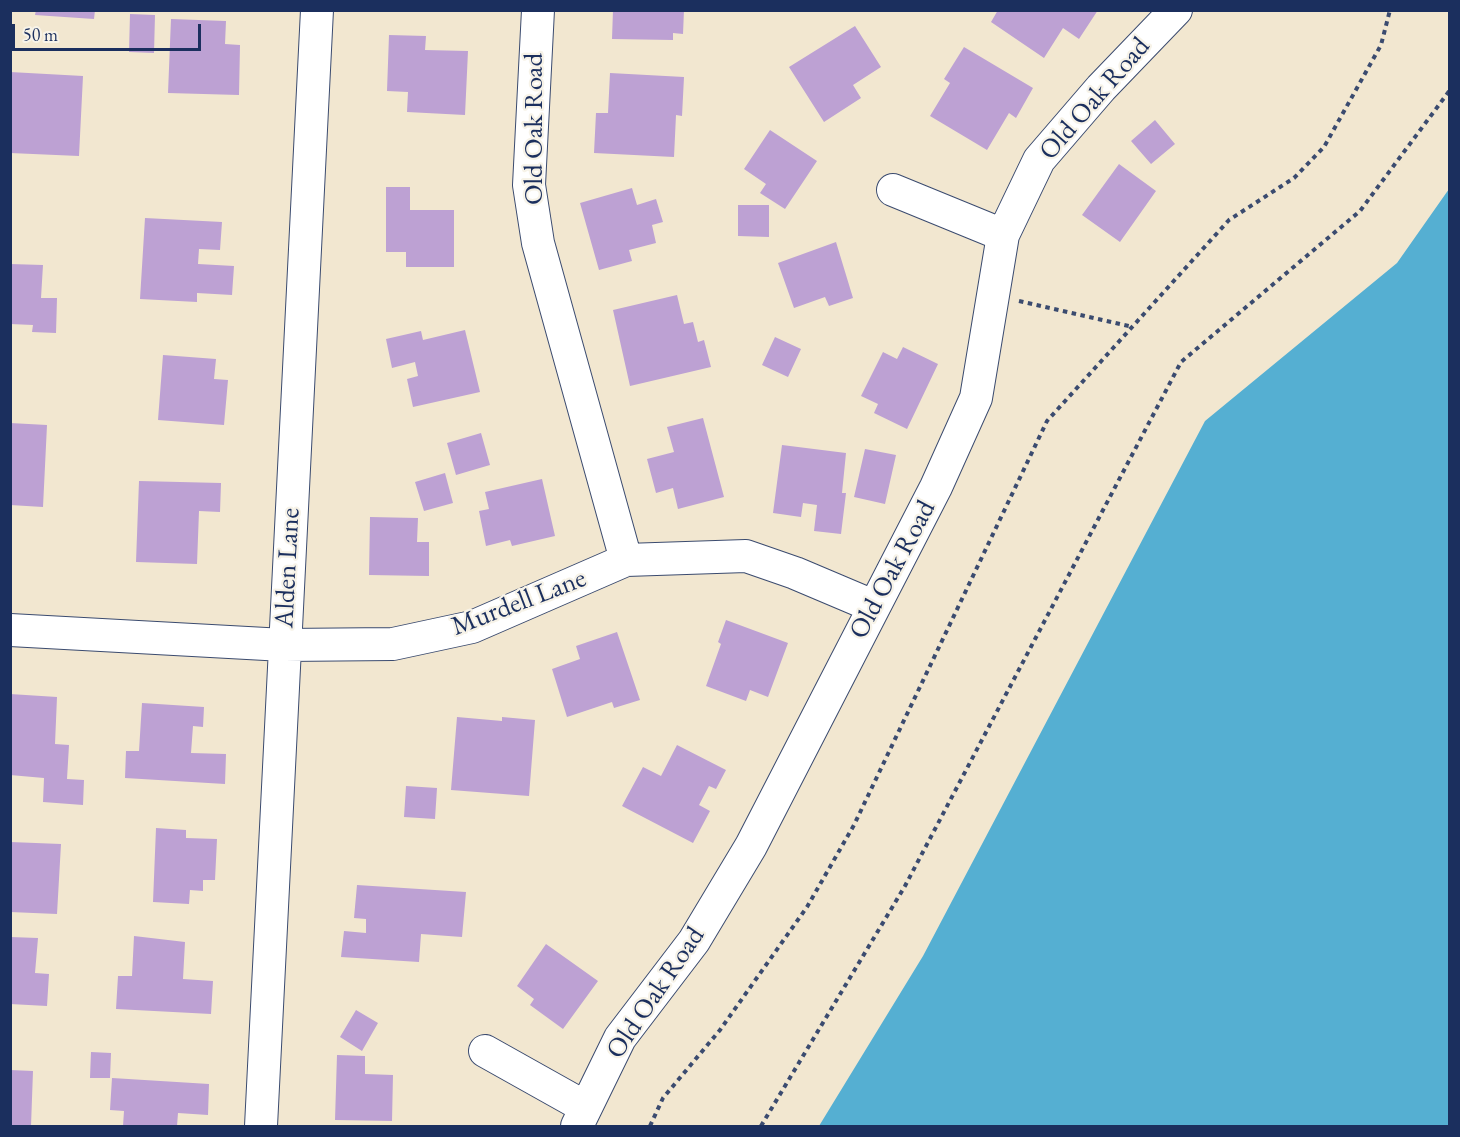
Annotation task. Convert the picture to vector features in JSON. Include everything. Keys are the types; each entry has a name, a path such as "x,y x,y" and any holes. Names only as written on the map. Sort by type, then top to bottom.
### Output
{"street":[{"name":"Alden Lane","path":"261,1126 317,10"},
{"name":"Old Oak Road","path":"538,10 529,185 538,243 626,560"},
{"name":"Old Oak Road","path":"581,1117 620,1038 694,941 751,846 936,487 976,398 987,345 991,297 1003,236 1039,160 1101,88 1176,10"},
{"path":"893,190 1003,236"},
{"name":"Murdell Lane","path":"10,630 284,645 393,644 472,627 626,560 746,556 795,573 873,606"},
{"path":"485,1051 581,1117"}],"path":[{"path":"650,1126 663,1098 720,1030 807,907 854,825 1047,421 1229,220 1294,178 1324,147 1382,45 1390,10"},
{"path":"760,1126 905,886 1180,362 1360,211 1449,90"},
{"path":"991,297 1060,309 1133,327"}],"water":[{"path":"1449,189 1449,1126 819,1126 923,956 1205,421 1397,263"}],"building":[{"path":"36,10 95,10 94,19 35,15"},
{"path":"613,10 684,10 683,34 673,33 673,40 612,39"},
{"path":"998,10 1098,10 1079,39 1063,28 1044,58 991,22"},
{"path":"130,14 155,15 154,53 129,52"},
{"path":"171,19 226,21 225,44 240,45 239,95 168,93"},
{"path":"855,26 881,67 853,85 861,98 824,122 789,67"},
{"path":"389,35 426,36 425,50 468,51 465,115 407,112 408,92 387,91"},
{"path":"964,47 1033,88 1016,118 1009,113 987,150 930,116 950,83 944,79"},
{"path":"10,72 83,76 79,156 10,153"},
{"path":"610,73 684,77 682,116 676,115 674,157 594,153 596,113 608,113"},
{"path":"1155,120 1175,144 1151,164 1131,141"},
{"path":"770,130 817,161 785,209 760,193 766,184 744,169"},
{"path":"1119,164 1156,191 1120,242 1082,215"},
{"path":"386,187 410,187 410,210 454,210 454,267 406,267 406,252 386,252"},
{"path":"632,188 637,205 656,199 663,222 652,225 656,243 629,250 632,261 599,270 580,203"},
{"path":"738,205 769,205 769,237 738,236"},
{"path":"145,218 222,222 220,250 199,249 198,264 234,266 232,295 197,293 197,302 140,299"},
{"path":"836,242 853,298 829,306 825,297 794,308 778,263"},
{"path":"10,264 43,265 41,298 57,298 56,333 32,332 33,325 10,324"},
{"path":"677,295 684,324 693,322 698,342 704,340 711,367 630,386 613,310"},
{"path":"465,330 480,392 413,407 407,379 418,376 415,362 392,368 386,339 421,331 423,340"},
{"path":"775,337 801,349 788,377 762,365"},
{"path":"903,347 938,364 907,429 874,413 878,404 861,396 883,352 897,359"},
{"path":"163,355 216,359 214,379 228,380 224,425 158,420"},
{"path":"703,418 724,497 678,509 673,488 656,493 647,459 674,452 667,427"},
{"path":"10,423 47,425 43,507 10,505"},
{"path":"481,433 490,465 456,475 447,443"},
{"path":"782,445 846,453 842,493 846,493 841,534 814,531 817,505 803,503 801,517 773,513"},
{"path":"865,449 896,455 885,504 854,497"},
{"path":"445,473 453,503 424,511 415,482"},
{"path":"542,479 555,536 512,546 510,540 486,546 479,511 489,509 485,492"},
{"path":"139,481 221,483 220,512 199,511 197,564 136,562"},
{"path":"370,517 418,518 417,542 429,542 429,576 369,575"},
{"path":"726,620 788,643 768,697 750,690 746,701 706,686 721,644 718,642"},
{"path":"617,632 640,700 614,708 612,702 567,717 552,669 580,659 576,646"},
{"path":"10,694 57,697 55,744 69,745 67,779 84,780 83,805 43,802 44,778 10,775"},
{"path":"142,703 204,707 203,727 193,726 191,753 226,754 225,784 125,778 126,751 139,751"},
{"path":"457,717 502,721 502,717 535,720 529,796 451,790"},
{"path":"677,745 726,770 716,789 709,786 699,805 710,811 693,843 622,806 643,767 661,776"},
{"path":"406,786 437,788 435,819 404,817"},
{"path":"156,828 186,830 186,838 217,839 215,880 203,880 203,891 190,890 189,904 153,902"},
{"path":"10,842 61,844 57,914 10,912"},
{"path":"357,885 466,892 462,937 421,934 419,962 341,957 344,931 366,933 366,919 354,918"},
{"path":"134,936 185,942 183,979 213,981 211,1014 116,1009 118,976 132,976"},
{"path":"10,937 38,938 35,973 49,974 47,1006 10,1004"},
{"path":"546,944 598,981 563,1029 530,1005 534,999 517,986"},
{"path":"356,1010 378,1023 362,1051 340,1037"},
{"path":"91,1052 111,1053 110,1078 90,1078"},
{"path":"337,1055 365,1056 365,1074 393,1075 392,1121 335,1120"},
{"path":"10,1070 33,1071 31,1126 10,1126"},
{"path":"112,1078 209,1084 208,1115 178,1113 177,1126 123,1126 124,1111 110,1110"}]}
